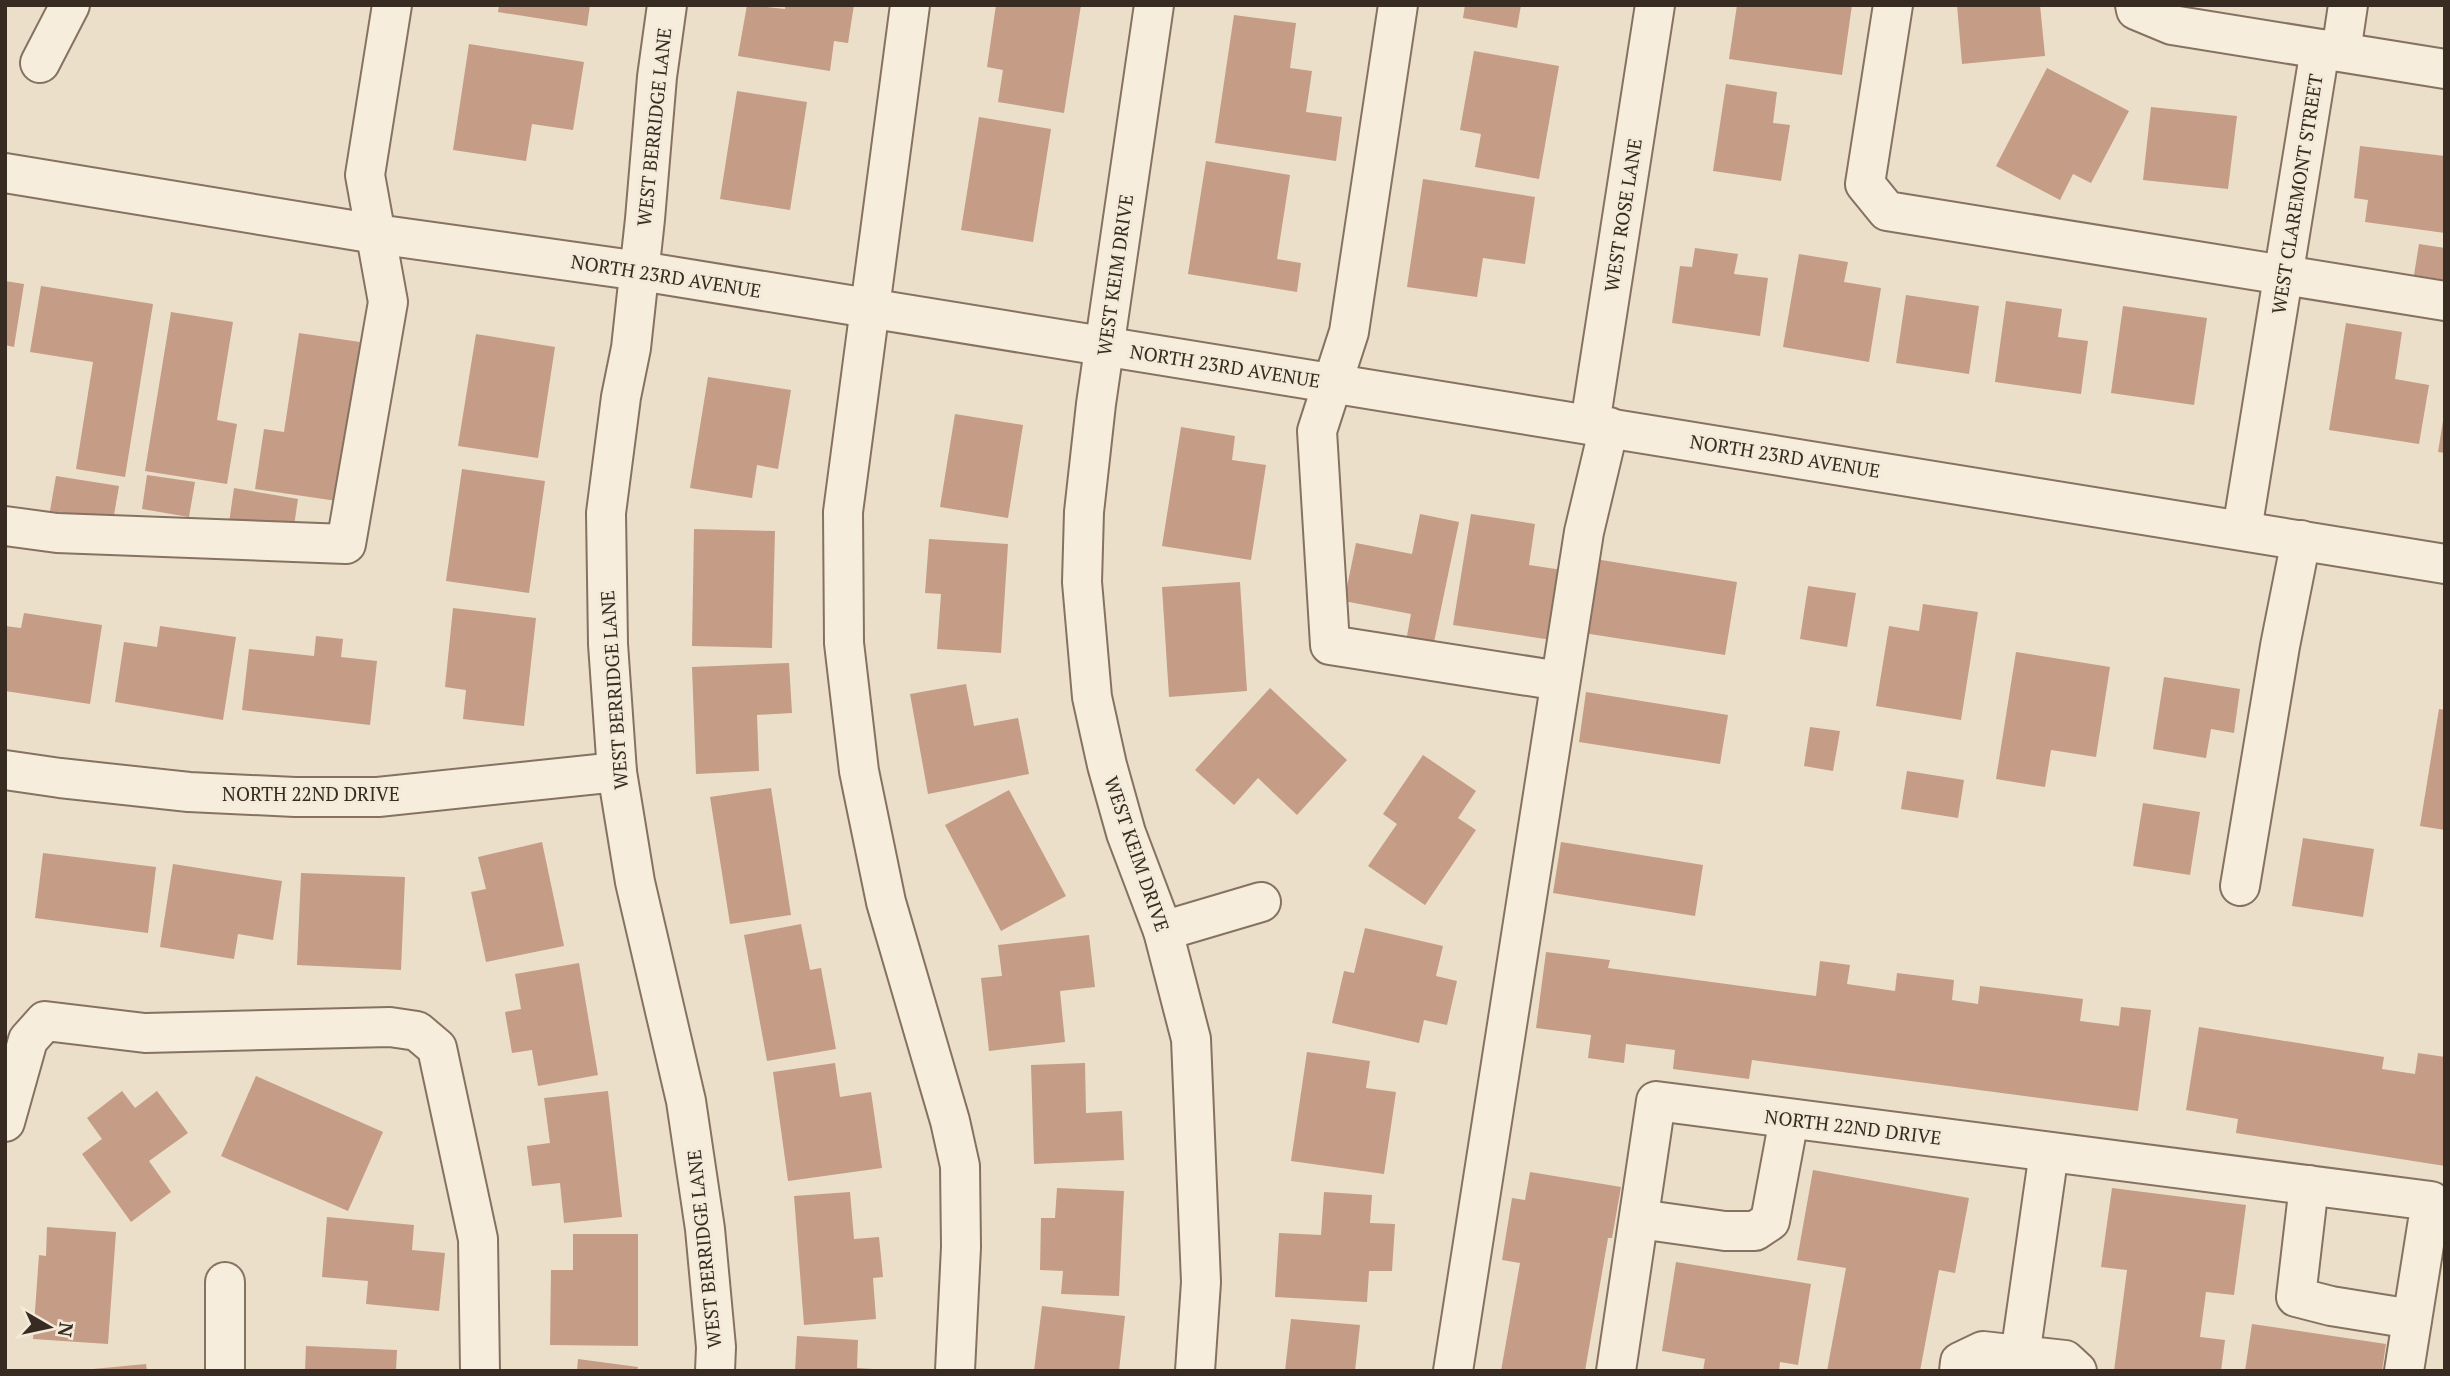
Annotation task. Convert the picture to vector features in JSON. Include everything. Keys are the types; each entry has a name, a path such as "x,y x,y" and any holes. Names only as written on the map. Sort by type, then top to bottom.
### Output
{"street":[{"path":"40,63 70,5"},
{"path":"5,526 57,533 346,544 388,302 365,175 392,5"},
{"name":"WEST BERRIDGE LANE","path":"667,5 657,77 631,348 621,397 606,513 608,644 617,772 635,882 686,1101 705,1229 716,1347 715,1371"},
{"path":"911,5 843,512 844,643 859,771 886,902 950,1121 960,1166 961,1247 955,1371"},
{"name":"WEST KEIM DRIVE","path":"1154,5 1084,512 1082,582 1092,697 1107,765 1126,833 1163,931 1191,1039 1201,1282 1195,1371"},
{"path":"1398,5 1349,332 1317,431 1330,645 1560,681"},
{"name":"WEST ROSE LANE","path":"1453,1371 1600,426 1655,5"},
{"path":"1893,5 1865,184 1887,211 2445,301"},
{"name":"WEST CLAREMONT STREET","path":"2136,5 2136,10 2172,25 2330,51 2284,276 2242,530"},
{"path":"2348,5 2330,51 2445,69"},
{"name":"NORTH 23RD AVENUE","path":"5,173 376,234 640,271 871,308 2445,564"},
{"path":"2240,886 2280,646 2301,540"},
{"name":"NORTH 22ND DRIVE","path":"5,770 188,792 295,797 378,797 617,772"},
{"path":"1163,931 1261,902"},
{"path":"5,1122 28,1040 46,1020 145,1032 390,1027 417,1031 437,1048 478,1239 480,1371"},
{"name":"NORTH 22ND DRIVE","path":"1639,1219 1656,1101 2309,1185 2431,1201 2412,1319"},
{"path":"1616,1371 1639,1219 1724,1231 1755,1231 1770,1221 1789,1119"},
{"path":"2020,1356 2049,1152"},
{"path":"2309,1185 2296,1297 2331,1306 2412,1319 2404,1371"},
{"path":"225,1282 225,1371"},
{"path":"1959,1371 1960,1362 1983,1351 2065,1360 2077,1371"}],"building":[{"path":"499,5 590,5 587,26 498,12"},
{"path":"747,5 785,9 785,5 854,5 848,43 834,41 830,71 738,56"},
{"path":"996,5 1081,5 1064,113 998,102 1003,70 987,67"},
{"path":"1465,5 1521,5 1517,28 1463,18"},
{"path":"1737,5 1852,5 1842,75 1729,59"},
{"path":"1957,5 2040,5 2045,56 1962,64"},
{"path":"1234,15 1296,23 1290,68 1312,71 1306,112 1342,117 1336,161 1215,143"},
{"path":"469,44 584,62 573,130 532,124 526,161 453,150"},
{"path":"1474,51 1559,66 1539,179 1475,167 1481,134 1460,130"},
{"path":"2047,68 2129,111 2091,183 2073,174 2060,200 1996,166"},
{"path":"1726,84 1777,92 1773,123 1790,125 1781,181 1713,171"},
{"path":"737,91 807,102 790,210 720,199"},
{"path":"2151,107 2237,116 2228,189 2143,180"},
{"path":"979,117 1051,129 1033,242 961,230"},
{"path":"2360,146 2445,156 2445,233 2365,222 2368,200 2354,198"},
{"path":"1206,161 1290,175 1277,259 1301,263 1297,292 1188,274"},
{"path":"1423,179 1535,197 1525,264 1483,258 1477,297 1407,287"},
{"path":"2419,244 2445,248 2445,280 2414,275"},
{"path":"1695,248 1738,254 1734,274 1768,278 1760,336 1672,323 1680,266 1692,267"},
{"path":"1799,254 1848,262 1844,282 1881,288 1869,362 1783,347"},
{"path":"5,281 24,284 14,347 5,345"},
{"path":"41,286 153,304 125,477 76,469 93,362 30,352"},
{"path":"1906,295 1979,306 1969,374 1896,363"},
{"path":"2006,301 2062,309 2058,337 2088,341 2081,394 1995,382"},
{"path":"2123,306 2207,318 2194,405 2111,393"},
{"path":"171,312 233,322 217,420 237,424 227,484 145,471"},
{"path":"2346,323 2402,332 2395,379 2429,385 2419,444 2329,430"},
{"path":"299,333 360,342 337,501 255,489 264,429 284,432"},
{"path":"476,334 555,347 538,458 458,446"},
{"path":"708,377 791,390 778,469 757,465 752,498 690,488"},
{"path":"955,414 1023,425 1008,518 940,507"},
{"path":"2445,421 2445,453 2438,452"},
{"path":"1181,427 1235,436 1232,460 1266,465 1251,560 1162,546"},
{"path":"462,469 545,481 529,593 446,581"},
{"path":"147,475 195,482 189,517 142,509"},
{"path":"56,476 119,486 113,521 50,511"},
{"path":"234,488 298,499 293,533 229,523"},
{"path":"1420,514 1459,522 1432,652 1405,647 1411,614 1344,601 1356,543 1412,554"},
{"path":"1471,514 1535,524 1529,565 1569,571 1558,641 1453,625"},
{"path":"694,529 775,531 772,648 692,646"},
{"path":"929,539 1008,544 1001,653 937,649 941,594 925,593"},
{"path":"1589,558 1737,582 1725,655 1577,632"},
{"path":"1240,582 1247,691 1169,697 1162,587"},
{"path":"1808,586 1856,593 1847,647 1800,639"},
{"path":"1923,604 1978,612 1961,720 1876,706 1889,626 1919,631"},
{"path":"453,608 536,618 524,726 463,719 466,690 445,687"},
{"path":"24,613 102,625 90,704 5,691 5,626 21,628"},
{"path":"160,626 236,637 223,720 115,702 124,642 157,647"},
{"path":"316,636 343,639 341,657 377,661 370,725 242,710 249,649 314,656"},
{"path":"2016,652 2110,667 2096,757 2051,750 2045,787 1996,779"},
{"path":"789,663 792,713 757,715 759,771 696,774 692,667"},
{"path":"2164,677 2240,689 2234,733 2211,729 2206,758 2153,749"},
{"path":"966,684 974,726 1018,718 1029,774 928,794 910,694"},
{"path":"1270,688 1347,760 1297,815 1258,778 1234,805 1195,770"},
{"path":"1586,692 1728,715 1720,764 1579,742"},
{"path":"2439,709 2445,710 2445,830 2420,826"},
{"path":"1810,727 1840,731 1833,771 1804,766"},
{"path":"1423,755 1476,791 1458,818 1476,830 1425,905 1368,866 1397,824 1383,814"},
{"path":"1907,771 1964,780 1958,818 1901,809"},
{"path":"771,788 791,915 730,924 710,797"},
{"path":"1009,790 1066,896 1001,931 945,825"},
{"path":"2143,803 2200,812 2190,875 2133,866"},
{"path":"2303,838 2374,849 2363,917 2292,906"},
{"path":"542,842 564,946 486,962 471,892 486,889 478,857"},
{"path":"1561,842 1703,865 1695,916 1553,893"},
{"path":"43,853 156,867 148,933 35,918"},
{"path":"173,864 282,881 273,940 238,934 234,959 160,947"},
{"path":"301,873 405,877 401,970 297,965"},
{"path":"801,924 810,970 821,968 836,1049 767,1061 744,935"},
{"path":"1365,928 1443,946 1436,976 1457,981 1447,1025 1424,1020 1419,1043 1332,1023 1344,971 1354,973"},
{"path":"1089,935 1095,987 1060,991 1065,1042 989,1051 981,978 1002,976 998,945"},
{"path":"1546,952 1610,960 1608,968 1816,996 1820,961 1850,965 1847,984 1895,991 1897,973 1954,980 1952,1000 1978,1004 1980,986 2083,999 2080,1021 2119,1026 2121,1007 2151,1010 2138,1111 1752,1060 1749,1079 1673,1069 1675,1050 1626,1044 1624,1063 1588,1058 1591,1035 1536,1028"},
{"path":"579,963 598,1075 538,1086 532,1050 512,1053 505,1012 521,1009 515,974"},
{"path":"2199,1027 2384,1057 2382,1069 2415,1074 2418,1053 2445,1057 2445,1166 2236,1133 2238,1119 2186,1110"},
{"path":"1307,1052 1370,1061 1366,1088 1396,1092 1384,1174 1291,1161"},
{"path":"835,1063 840,1097 871,1092 882,1168 788,1181 773,1072"},
{"path":"1085,1063 1086,1113 1122,1111 1124,1160 1034,1164 1031,1065"},
{"path":"256,1076 383,1132 348,1211 221,1156"},
{"path":"122,1091 135,1108 157,1091 188,1133 149,1161 171,1192 131,1222 82,1154 102,1139 87,1118"},
{"path":"608,1091 622,1217 564,1223 560,1183 532,1186 527,1146 550,1143 544,1098"},
{"path":"1813,1170 1969,1198 1955,1273 1939,1270 1920,1371 1827,1371 1846,1268 1797,1260"},
{"path":"1530,1172 1621,1187 1612,1238 1608,1238 1585,1371 1501,1371 1520,1263 1502,1260 1512,1198 1525,1200"},
{"path":"1057,1188 1124,1191 1119,1296 1061,1294 1063,1271 1040,1270 1041,1218 1055,1218"},
{"path":"2112,1188 2246,1205 2234,1295 2206,1292 2200,1337 2225,1340 2221,1371 2114,1371 2127,1270 2101,1267"},
{"path":"850,1192 854,1239 879,1237 883,1277 873,1278 876,1319 804,1325 794,1196"},
{"path":"1324,1192 1372,1195 1370,1223 1395,1224 1392,1271 1369,1271 1367,1302 1275,1297 1279,1233 1321,1235"},
{"path":"327,1217 414,1225 412,1250 445,1253 439,1311 366,1304 368,1281 322,1277"},
{"path":"47,1227 116,1232 108,1344 33,1339 39,1255 46,1256"},
{"path":"573,1234 638,1234 638,1346 550,1345 551,1270 573,1270"},
{"path":"1676,1262 1811,1284 1798,1365 1780,1362 1779,1371 1703,1371 1705,1359 1662,1351"},
{"path":"1042,1306 1125,1316 1119,1371 1034,1371"},
{"path":"1291,1319 1360,1325 1355,1371 1285,1371"},
{"path":"2252,1324 2386,1344 2382,1371 2245,1371"},
{"path":"797,1336 858,1340 857,1368 873,1371 795,1371"},
{"path":"306,1346 397,1350 396,1371 305,1371"},
{"path":"578,1359 638,1367 637,1371 577,1371"},
{"path":"146,1364 147,1371 93,1371 93,1369"}]}
